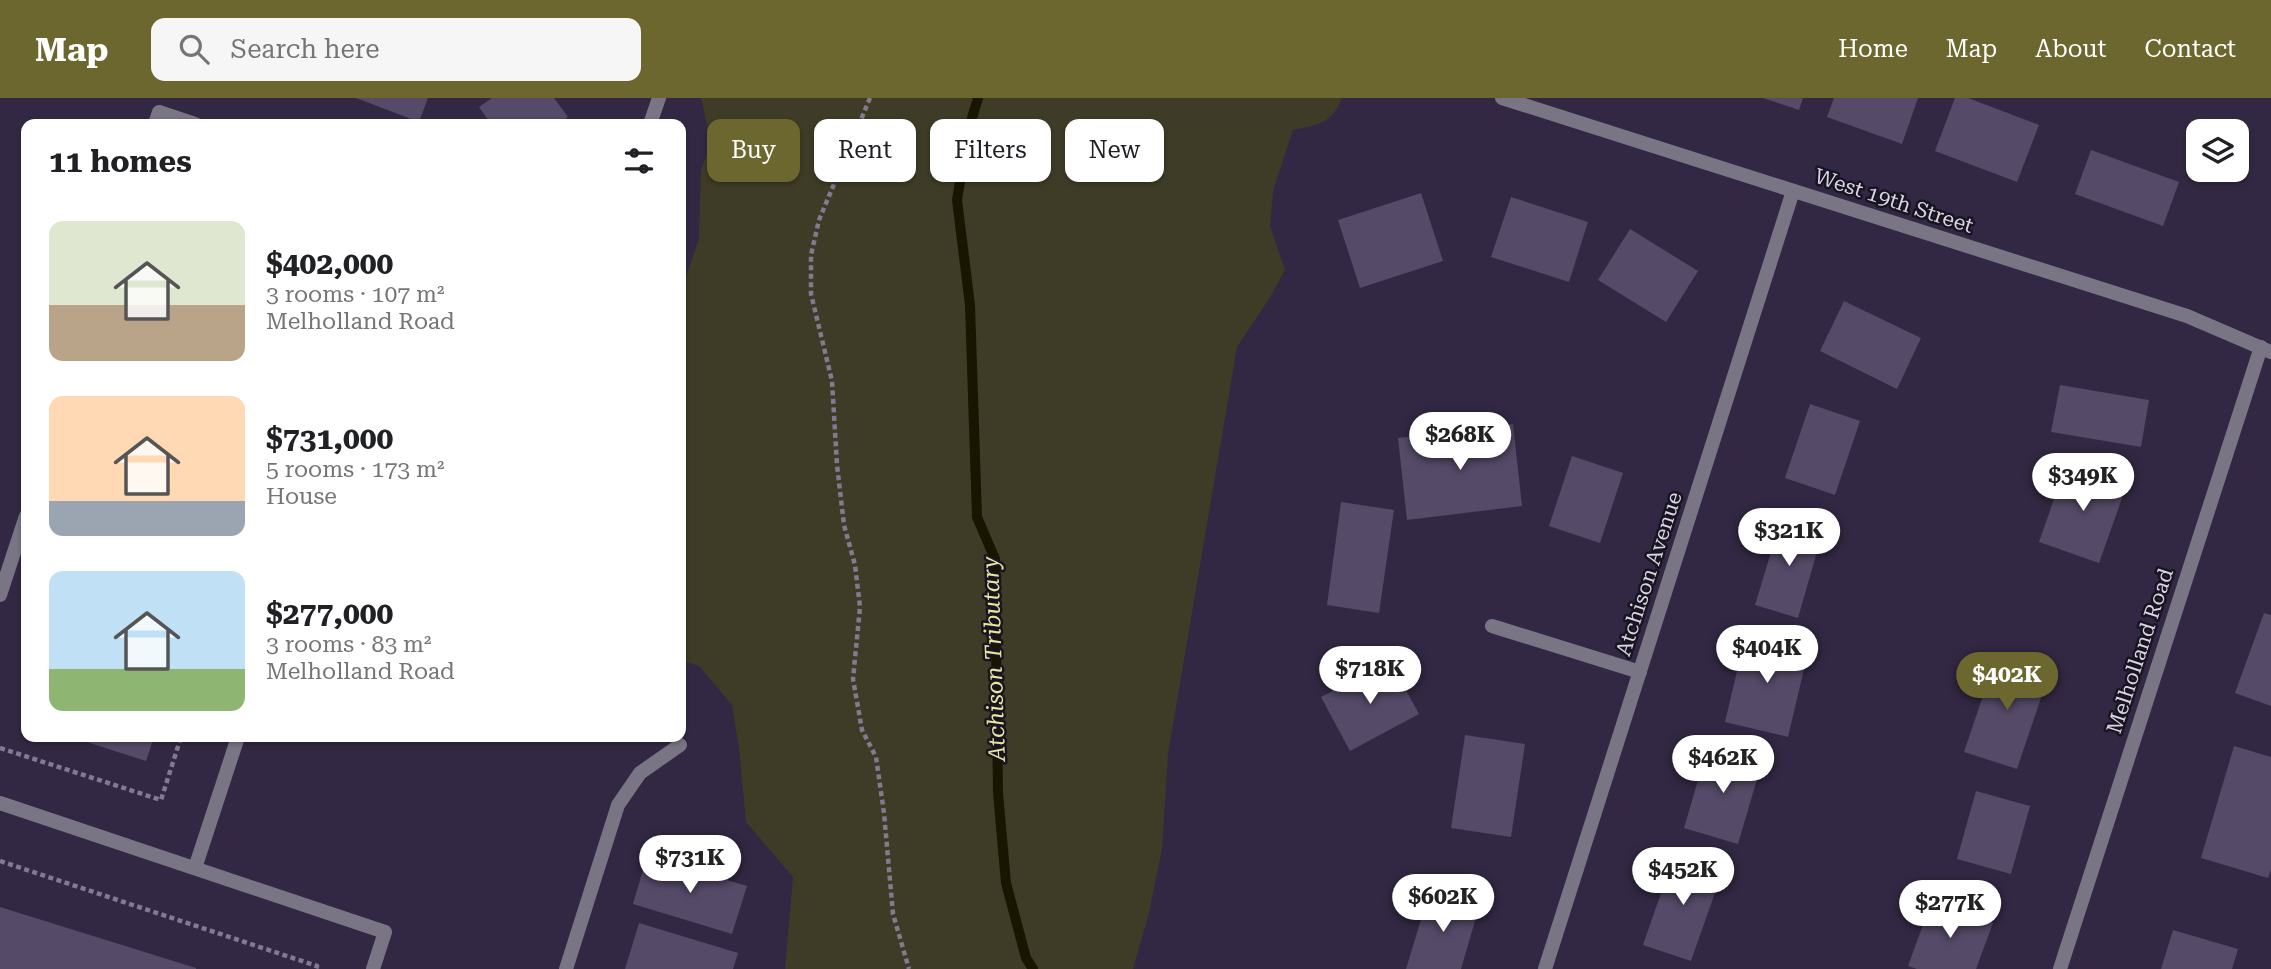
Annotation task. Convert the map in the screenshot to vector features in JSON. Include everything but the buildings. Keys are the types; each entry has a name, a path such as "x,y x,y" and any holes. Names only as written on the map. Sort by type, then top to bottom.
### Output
{"street":[{"path":"652,119 659,98"},
{"name":"West 19th Street","path":"1502,98 2187,316 2266,350"},
{"path":"157,119 159,112 180,119"},
{"name":"Atchison Avenue","path":"1545,969 1793,191"},
{"name":"Melholland Road","path":"2060,969 2266,350"},
{"path":"0,595 21,531"},
{"path":"1492,625 1640,672"},
{"path":"195,868 236,742"},
{"path":"566,969 618,805 640,773 680,745"},
{"path":"0,803 385,932 373,969"}],"path":[{"path":"870,98 819,220 811,255 811,293 832,381 841,501 860,607 853,679 862,730 876,757 893,914 909,969"},
{"path":"0,748 161,800 179,742"},
{"path":"0,861 317,966 317,969"}],"shaded area":[{"path":"701,98 1342,98 1334,113 1323,122 1293,130 1273,191 1270,226 1285,270 1237,347 1168,754 1162,849 1148,917 1133,969 785,969 793,877 746,822 732,705 699,666 686,662 686,277 699,239 701,170 707,154 707,182 800,182 800,119 707,119 707,125"}],"waterway":[{"name":"Atchison Tributary","path":"978,98 969,128 957,200 970,305 977,517 995,559 998,793 1006,883 1026,958 1033,969"}]}
